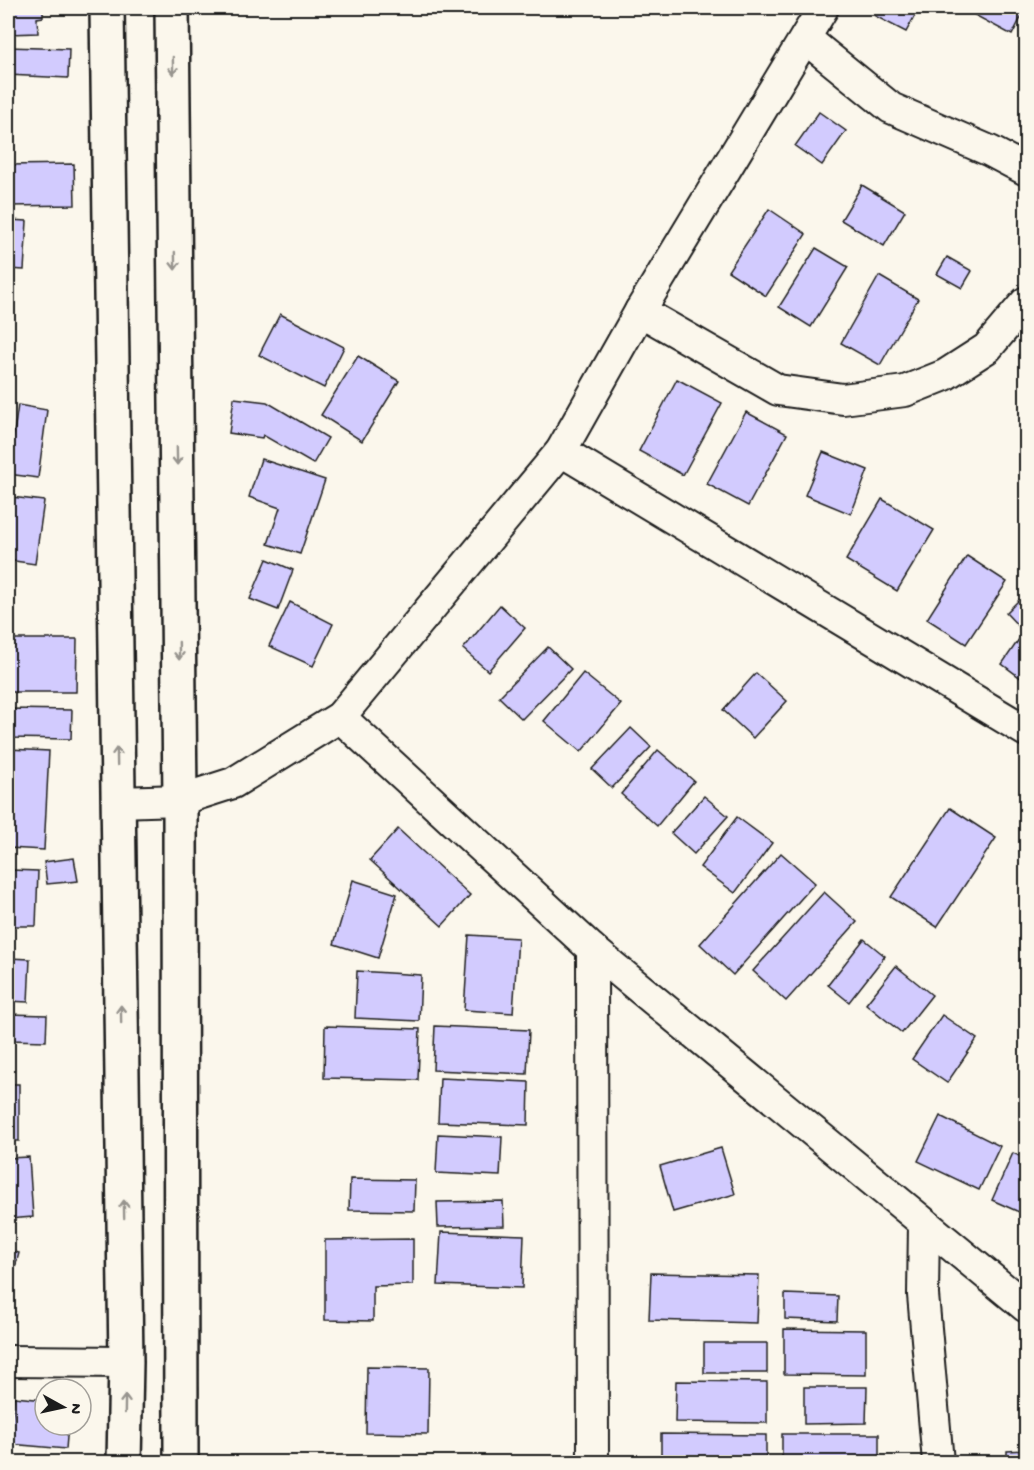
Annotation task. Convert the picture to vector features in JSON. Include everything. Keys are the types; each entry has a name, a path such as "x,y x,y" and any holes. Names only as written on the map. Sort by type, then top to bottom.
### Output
{"street":[{"path":"107,8 126,1362 124,1462"},
{"path":"172,8 180,800 181,1462"},
{"path":"118,802 180,800 233,783 340,717 561,451 640,311 823,8"},
{"path":"806,39 891,108 990,151 1026,170"},
{"path":"640,311 778,390 843,399 905,391 945,375 987,348 1026,302"},
{"path":"561,451 1026,731"},
{"path":"340,717 592,949 1026,1307"},
{"path":"592,949 593,1462"},
{"path":"924,1224 923,1295 938,1462"},
{"path":"8,1360 126,1362"}],"building":[{"path":"8,8 43,8 43,17 37,18 38,33 8,34"},
{"path":"879,8 919,8 906,32 875,16"},
{"path":"974,8 1026,8 1012,35 971,13"},
{"path":"8,47 69,49 68,78 8,75"},
{"path":"8,105 9,105 8,161"},
{"path":"819,112 846,131 822,165 795,146"},
{"path":"74,164 75,205 8,206 8,165"},
{"path":"862,185 905,211 884,246 841,220"},
{"path":"769,209 806,234 766,296 728,271"},
{"path":"8,220 27,221 24,270 8,269"},
{"path":"816,248 848,267 811,327 779,307"},
{"path":"947,257 972,271 962,288 937,274"},
{"path":"879,276 918,299 880,365 841,343"},
{"path":"280,314 344,347 324,388 259,355"},
{"path":"358,356 399,381 362,441 321,415"},
{"path":"677,379 722,403 683,475 639,451"},
{"path":"234,398 267,402 328,438 313,464 263,435 262,438 229,433"},
{"path":"18,405 47,410 38,478 8,474"},
{"path":"746,412 787,434 748,506 707,484"},
{"path":"823,452 868,470 851,514 805,495"},
{"path":"261,459 325,480 300,554 268,544 280,508 249,497"},
{"path":"11,497 44,501 35,564 8,560"},
{"path":"882,499 934,530 897,591 846,560"},
{"path":"967,556 1007,582 966,644 927,619"},
{"path":"267,559 293,570 278,610 250,599"},
{"path":"1026,593 1026,682 1002,664 1024,632 1006,613"},
{"path":"290,602 333,624 313,666 269,646"},
{"path":"500,605 525,628 488,671 463,649"},
{"path":"8,639 77,639 76,692 8,692"},
{"path":"548,647 571,669 522,719 499,697"},
{"path":"583,673 621,704 581,752 544,721"},
{"path":"756,673 787,701 753,738 723,710"},
{"path":"8,709 72,710 71,739 8,738"},
{"path":"631,728 651,747 612,788 592,769"},
{"path":"8,749 49,751 44,850 8,848"},
{"path":"658,750 694,781 657,826 621,794"},
{"path":"704,796 728,816 694,854 671,833"},
{"path":"950,808 996,838 937,927 891,897"},
{"path":"737,817 772,843 735,893 700,867"},
{"path":"398,829 470,895 442,926 370,860"},
{"path":"781,853 815,883 733,975 700,944"},
{"path":"74,858 78,881 47,884 44,862"},
{"path":"10,870 38,871 36,926 8,926"},
{"path":"353,880 397,894 378,958 334,944"},
{"path":"824,892 857,922 786,1001 753,971"},
{"path":"469,935 518,938 513,1013 464,1010"},
{"path":"864,939 885,956 849,1002 828,985"},
{"path":"8,958 30,959 28,1002 8,1001"},
{"path":"896,966 932,995 902,1033 866,1004"},
{"path":"357,971 421,975 419,1021 355,1018"},
{"path":"8,1014 47,1015 46,1041 8,1040"},
{"path":"942,1015 977,1039 947,1083 912,1059"},
{"path":"325,1026 420,1029 418,1080 324,1078"},
{"path":"435,1026 529,1030 527,1074 433,1070"},
{"path":"440,1078 529,1082 528,1125 438,1122"},
{"path":"8,1084 19,1084 19,1141 8,1141"},
{"path":"940,1116 1000,1146 979,1190 918,1161"},
{"path":"438,1134 502,1137 500,1176 436,1173"},
{"path":"721,1148 735,1194 673,1212 660,1166"},
{"path":"1013,1153 1026,1159 1026,1215 992,1200"},
{"path":"29,1157 33,1217 8,1219 8,1158"},
{"path":"350,1179 415,1180 414,1211 349,1210"},
{"path":"503,1201 504,1226 438,1227 437,1202"},
{"path":"441,1232 524,1235 522,1288 438,1285"},
{"path":"413,1239 413,1285 373,1286 373,1321 325,1320 325,1240"},
{"path":"8,1250 19,1253 11,1282 8,1281"},
{"path":"651,1273 759,1275 757,1323 649,1320"},
{"path":"785,1294 838,1296 837,1321 785,1319"},
{"path":"784,1329 866,1330 866,1375 784,1374"},
{"path":"704,1343 767,1343 767,1373 704,1373"},
{"path":"367,1367 429,1368 428,1434 366,1433"},
{"path":"676,1381 767,1382 767,1423 675,1422"},
{"path":"804,1387 867,1387 866,1423 804,1424"},
{"path":"14,1397 33,1399 33,1437 67,1437 66,1449 10,1444"},
{"path":"661,1434 766,1435 766,1462 661,1462"},
{"path":"782,1434 879,1434 879,1462 782,1462"},
{"path":"1026,1450 1026,1462 1007,1462 1007,1451"}]}
